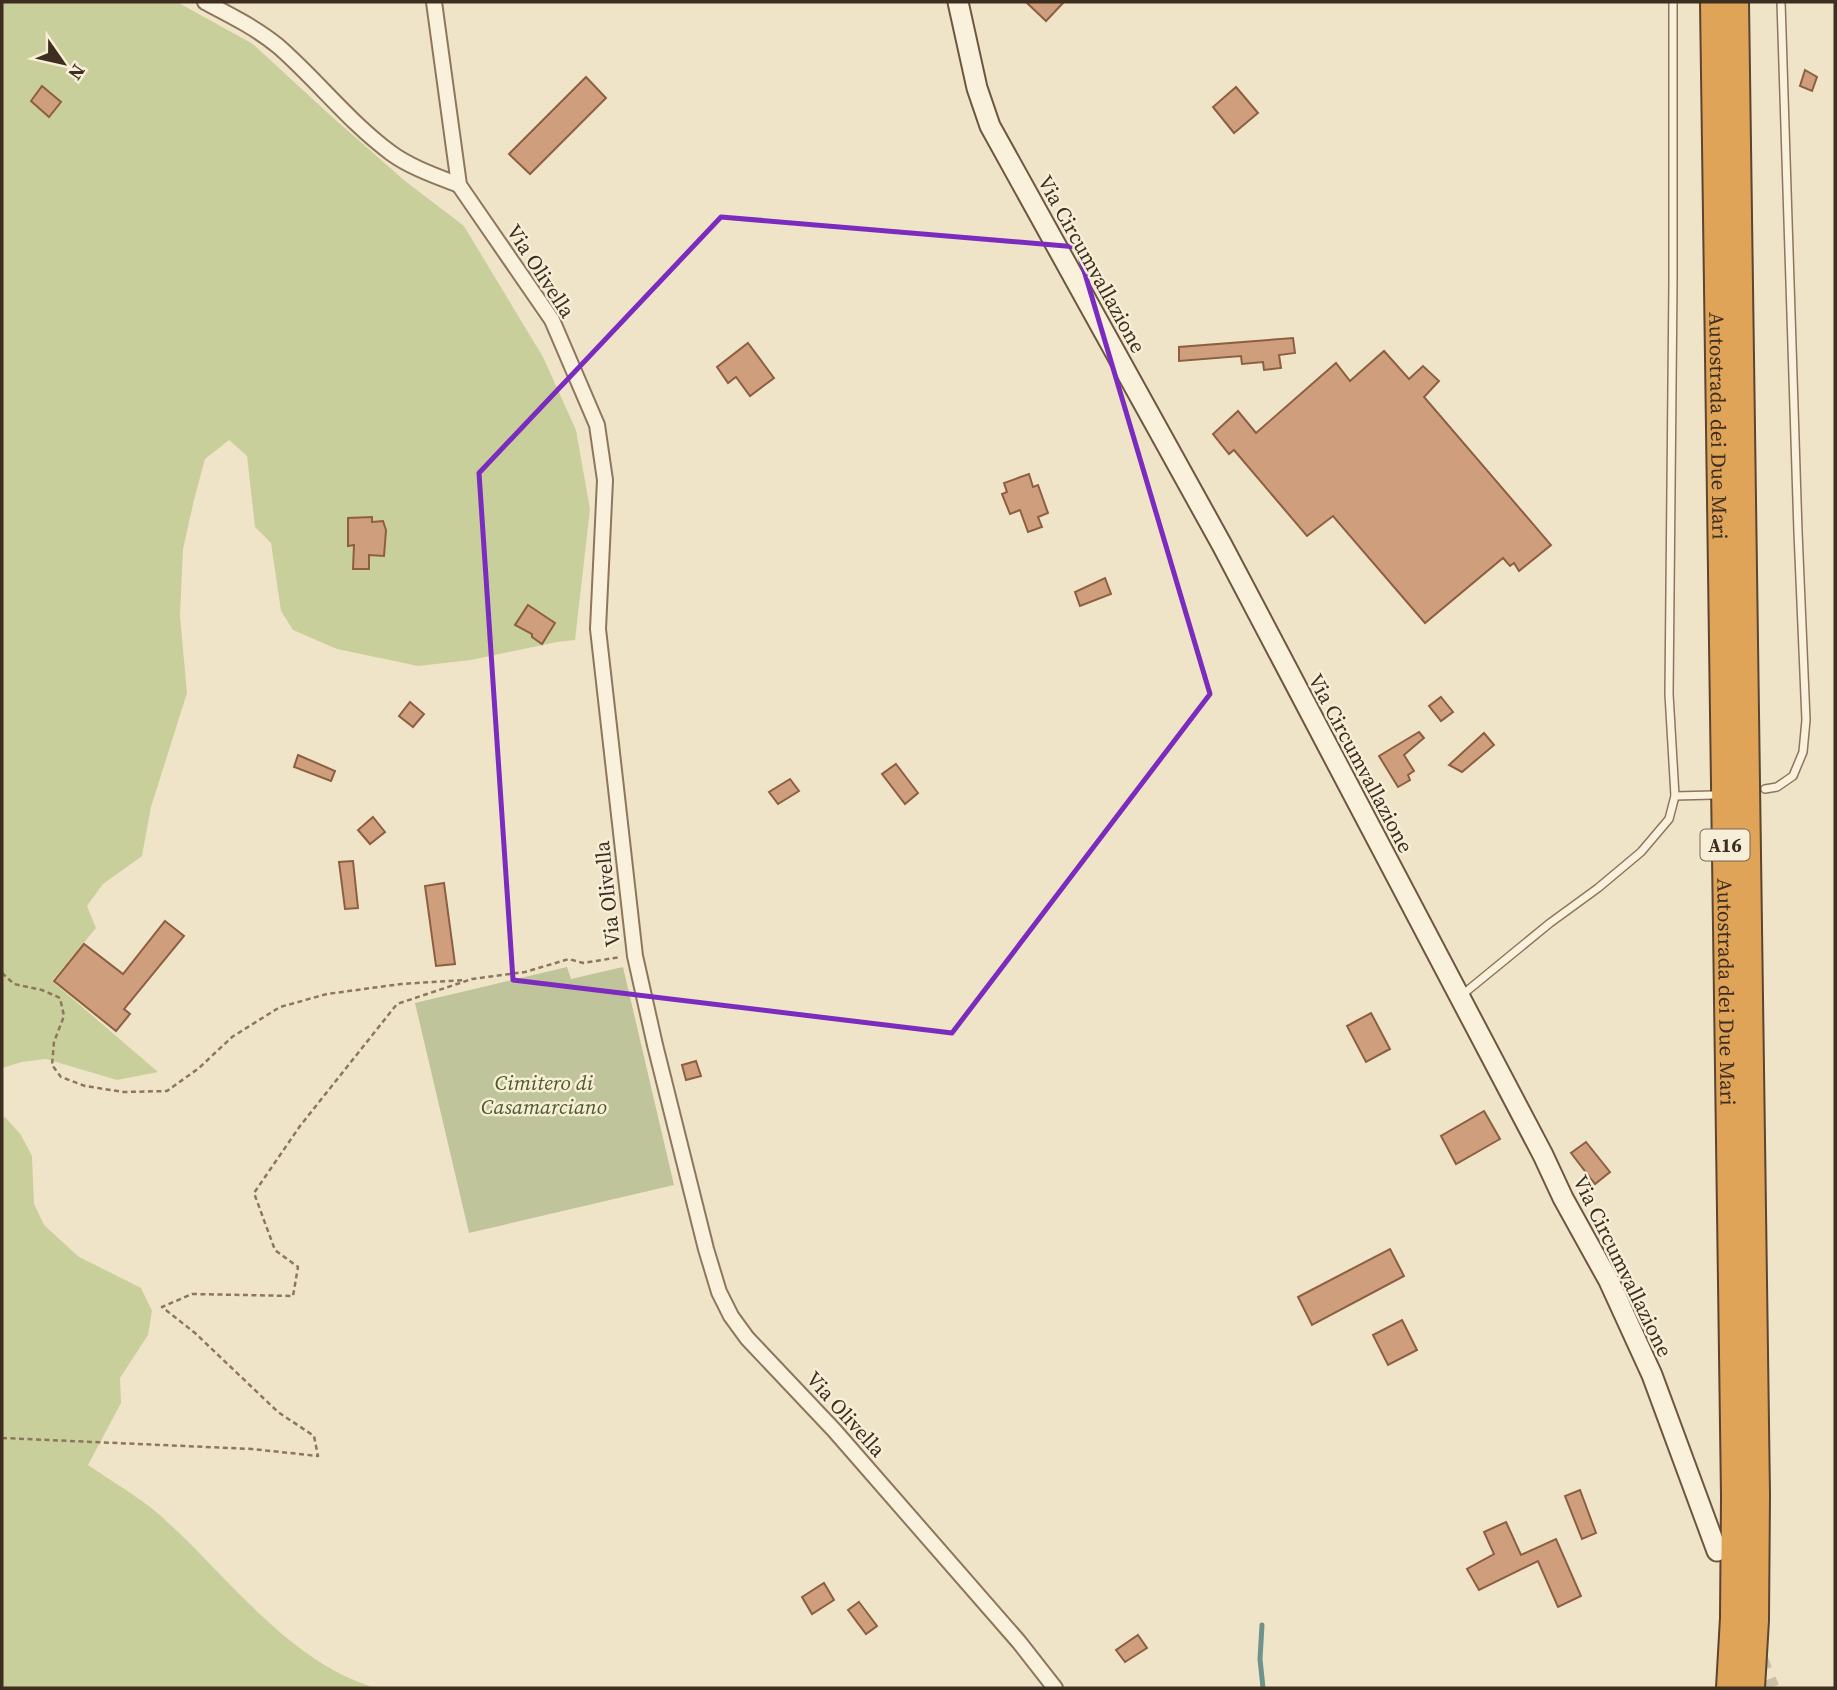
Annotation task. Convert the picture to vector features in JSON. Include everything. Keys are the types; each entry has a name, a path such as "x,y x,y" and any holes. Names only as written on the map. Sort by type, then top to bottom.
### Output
{"highway":[{"name":"Autostrada dei Due Mari","path":"1713,2 1734,1496 1733,1618 1728,1688"},
{"name":"Autostrada dei Due Mari","path":"1735,2 1757,1495 1756,1620 1752,1688"}],"street":[{"path":"205,2 258,31 278,47 349,117 393,155 459,185"},
{"name":"Via Olivella","path":"434,2 459,185 552,320 597,425 606,480 598,629 635,956 654,1045 719,1292 731,1316 747,1338 834,1430 1019,1642 1055,1688"},
{"name":"Via Circumvallazione","path":"958,2 977,88 990,127 1222,545 1609,1281 1651,1375 1717,1551"}],"lane":[{"path":"1459,997 1641,852 1669,819 1675,796 1669,694 1673,2"},
{"path":"1765,789 1777,787 1793,776 1803,752 1807,720 1794,421 1781,2"},
{"path":"1675,796 1713,795"}],"path":[{"path":"2,973 14,984 42,989 60,998 64,1016 54,1042 52,1065 61,1077 85,1086 124,1092 167,1091 200,1068 232,1037 280,1007 327,994 525,972 569,959 583,963 635,956"},
{"path":"2,1438 252,1449 318,1456 314,1436 278,1412 195,1333 162,1307 192,1294 293,1296 298,1267 275,1250 254,1193 300,1126 397,1004 472,979"}],"highlighted area":[{"path":"721,217 1077,247 1210,694 952,1033 513,980 479,473"}],"green space":[{"path":"2,2 177,2 253,44 405,181 464,226 543,357 576,430 590,509 575,640 471,660 418,666 337,649 293,630 281,611 271,543 255,527 247,456 229,440 205,459 183,549 180,616 187,693 151,807 142,856 103,884 87,906 96,928 52,981 158,1072 117,1080 46,1059 2,1068"},
{"name":"Cimitero di Casamarciano","path":"567,967 571,979 623,967 674,1185 469,1233 415,1003"},
{"path":"2,1116 21,1135 32,1156 34,1204 44,1225 79,1257 141,1288 152,1311 148,1335 120,1378 121,1403 88,1465 155,1511 285,1636 343,1675 376,1688 2,1688"}],"building":[{"path":"1026,2 1064,2 1046,21"},
{"path":"1805,70 1817,77 1812,91 1800,86"},
{"path":"586,77 606,98 530,174 509,154"},
{"path":"42,86 61,102 49,117 31,101"},
{"path":"1236,87 1258,113 1234,133 1213,107"},
{"path":"1293,338 1295,353 1279,355 1281,368 1264,370 1263,362 1242,364 1241,356 1179,361 1179,347"},
{"path":"748,343 774,378 750,396 736,377 728,383 717,367"},
{"path":"1384,351 1409,379 1423,366 1439,381 1424,397 1551,545 1519,571 1514,563 1510,566 1503,558 1425,623 1333,516 1307,536 1234,450 1229,454 1213,434 1238,411 1256,433 1336,363 1350,381"},
{"path":"1029,474 1033,487 1038,485 1048,513 1038,517 1042,527 1028,532 1020,510 1010,514 1002,494 1007,492 1004,483"},
{"path":"372,517 372,522 383,521 386,530 384,556 369,555 369,569 353,569 354,545 348,546 348,518"},
{"path":"1105,578 1111,594 1080,606 1075,592"},
{"path":"528,605 555,623 542,644 532,637 532,634 515,625"},
{"path":"1441,697 1453,712 1441,721 1429,706"},
{"path":"410,702 424,714 413,727 399,716"},
{"path":"1419,732 1424,738 1404,755 1414,771 1408,775 1410,780 1398,787 1379,756"},
{"path":"1484,733 1494,745 1462,772 1449,765"},
{"path":"298,755 335,771 331,781 294,767"},
{"path":"896,764 918,793 905,804 882,774"},
{"path":"790,779 799,791 778,804 769,792"},
{"path":"373,817 385,832 370,844 358,830"},
{"path":"353,861 358,908 345,909 339,862"},
{"path":"444,883 455,964 436,966 425,886"},
{"path":"165,921 184,936 124,1009 130,1014 116,1031 54,981 84,944 123,974"},
{"path":"1371,1013 1390,1049 1366,1062 1347,1026"},
{"path":"696,1061 701,1076 686,1080 682,1065"},
{"path":"1484,1111 1500,1139 1456,1164 1441,1136"},
{"path":"1586,1142 1610,1172 1595,1184 1571,1153"},
{"path":"1390,1249 1404,1276 1312,1325 1298,1297"},
{"path":"1402,1320 1417,1350 1388,1365 1373,1335"},
{"path":"1580,1490 1596,1533 1582,1539 1565,1496"},
{"path":"1506,1522 1521,1555 1556,1539 1581,1596 1558,1607 1538,1561 1479,1590 1467,1569 1494,1554 1484,1532"},
{"path":"824,1583 834,1600 812,1614 802,1597"},
{"path":"859,1602 877,1626 866,1634 848,1610"},
{"path":"1138,1635 1147,1648 1125,1662 1116,1650"}],"waterway":[{"path":"1262,1625 1260,1659 1263,1688"}],"tunnel":[{"path":"1756,1653 1770,1688"}]}
